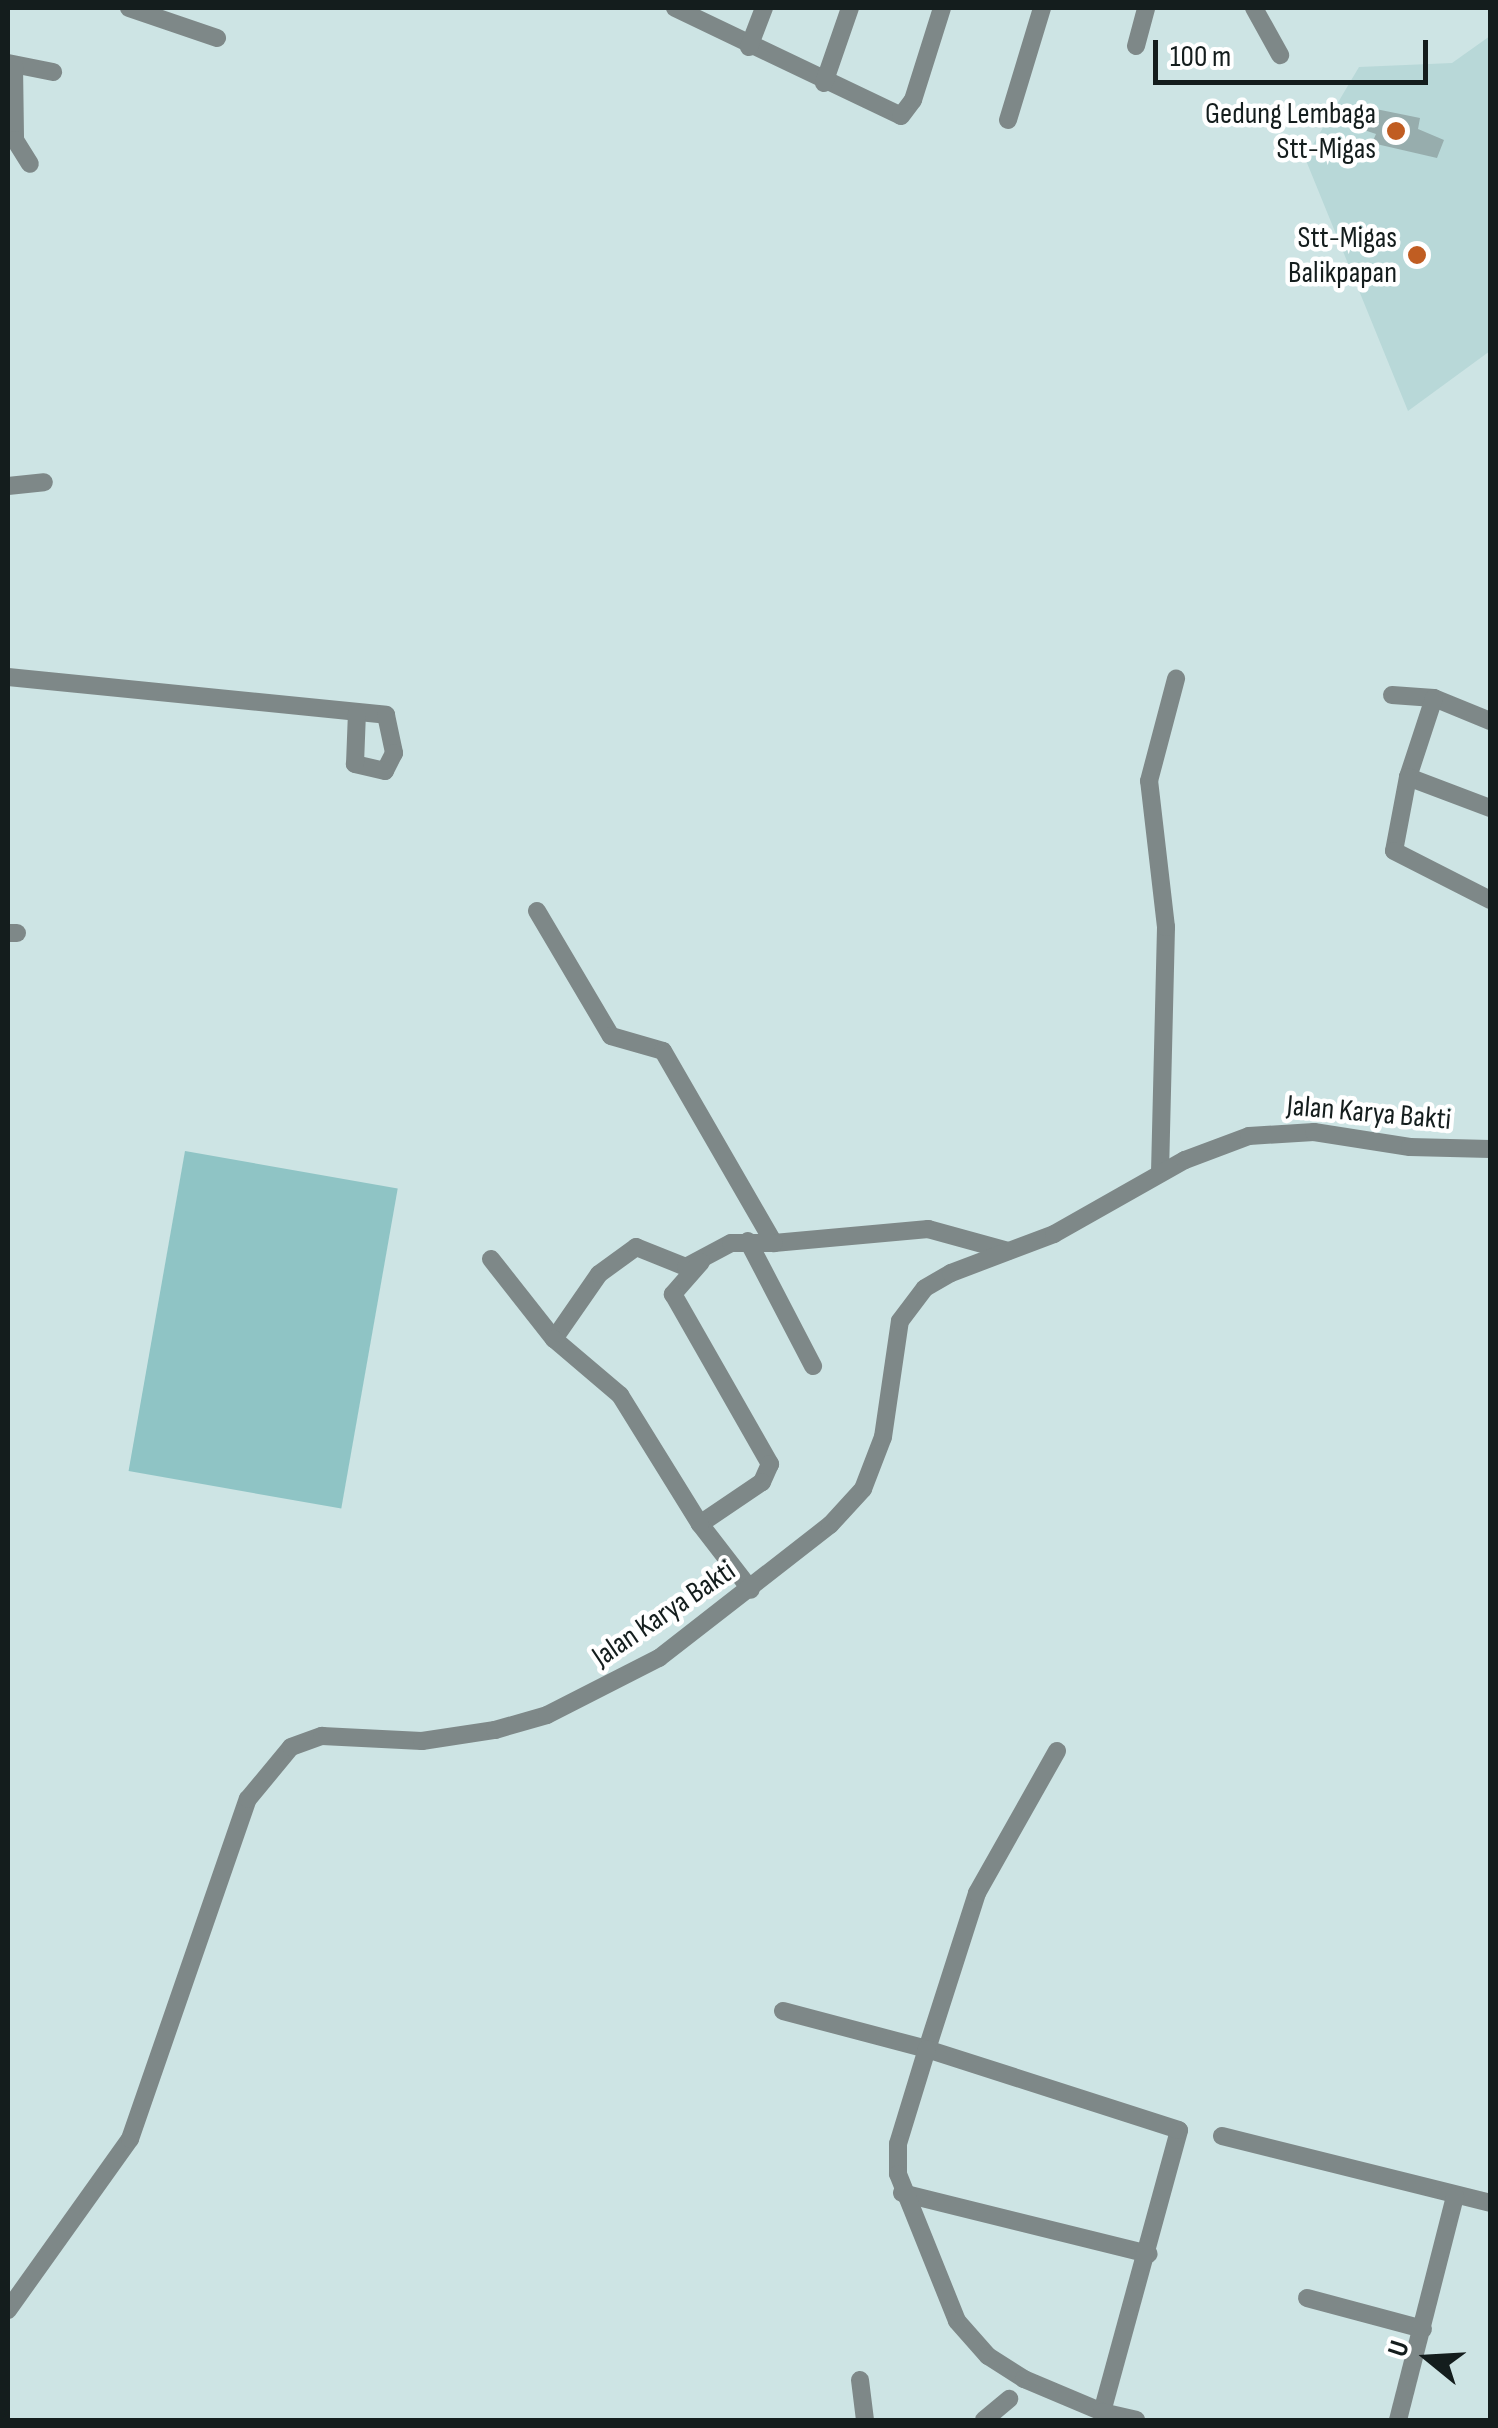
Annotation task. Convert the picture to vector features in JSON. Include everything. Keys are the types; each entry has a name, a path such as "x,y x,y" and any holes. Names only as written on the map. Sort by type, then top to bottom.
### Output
{"street":[{"path":"129,8 218,38"},
{"path":"675,8 824,83 901,116 942,8"},
{"path":"749,47 764,8"},
{"path":"824,83 850,8"},
{"path":"1008,120 1042,8"},
{"path":"1136,46 1146,8"},
{"path":"1254,8 1280,55"},
{"path":"30,164 15,140 11,64 52,72"},
{"path":"8,486 44,482"},
{"path":"8,676 357,713"},
{"path":"1160,1173 1166,928 1149,780 1176,679"},
{"path":"1392,695 1434,698 1490,721"},
{"path":"1434,698 1392,832 1394,851 1490,900"},
{"path":"1408,777 1490,808"},
{"path":"538,910 611,1036 662,1051 774,1243"},
{"name":"Jalan Karya Bakti","path":"8,2310 130,2139 248,1800 267,1766 322,1736 450,1738 547,1715 631,1676 750,1590 862,1489 882,1437 904,1310 936,1282 1093,1215 1160,1173 1270,1132 1490,1148"},
{"path":"554,1339 600,1274 636,1247 656,1250 676,1267 702,1262 748,1241 774,1243 928,1229 1008,1251"},
{"path":"748,1241 813,1366"},
{"path":"491,1259 554,1339 620,1395 700,1524 750,1590"},
{"path":"700,1524 762,1482 770,1464 673,1294 702,1262"},
{"path":"1057,1752 976,1894 898,2144 902,2193 938,2284 972,2340 1024,2379 1102,2412 1136,2420"},
{"path":"783,2010 1174,2124 1148,2254 1102,2412"},
{"path":"1222,2136 1490,2203"},
{"path":"902,2193 1148,2254"},
{"path":"1398,2420 1456,2196"},
{"path":"1307,2298 1424,2329"},
{"path":"860,2380 865,2420"},
{"path":"984,2420 1009,2399"}],"shaded area":[{"name":"Stt-Migas Balikpapan","path":"1490,36 1490,351 1408,411 1305,158 1359,67 1452,63"},
{"path":"185,1151 398,1189 341,1509 129,1471"}],"building":[{"name":"Gedung Lembaga Stt-Migas","path":"1356,105 1420,118 1418,129 1444,140 1437,158 1372,143 1376,134 1349,125"}],"place":[{"name":"Gedung Lembaga Stt-Migas","path":"1396,131"},
{"name":"Stt-Migas Balikpapan","path":"1417,255"}]}
